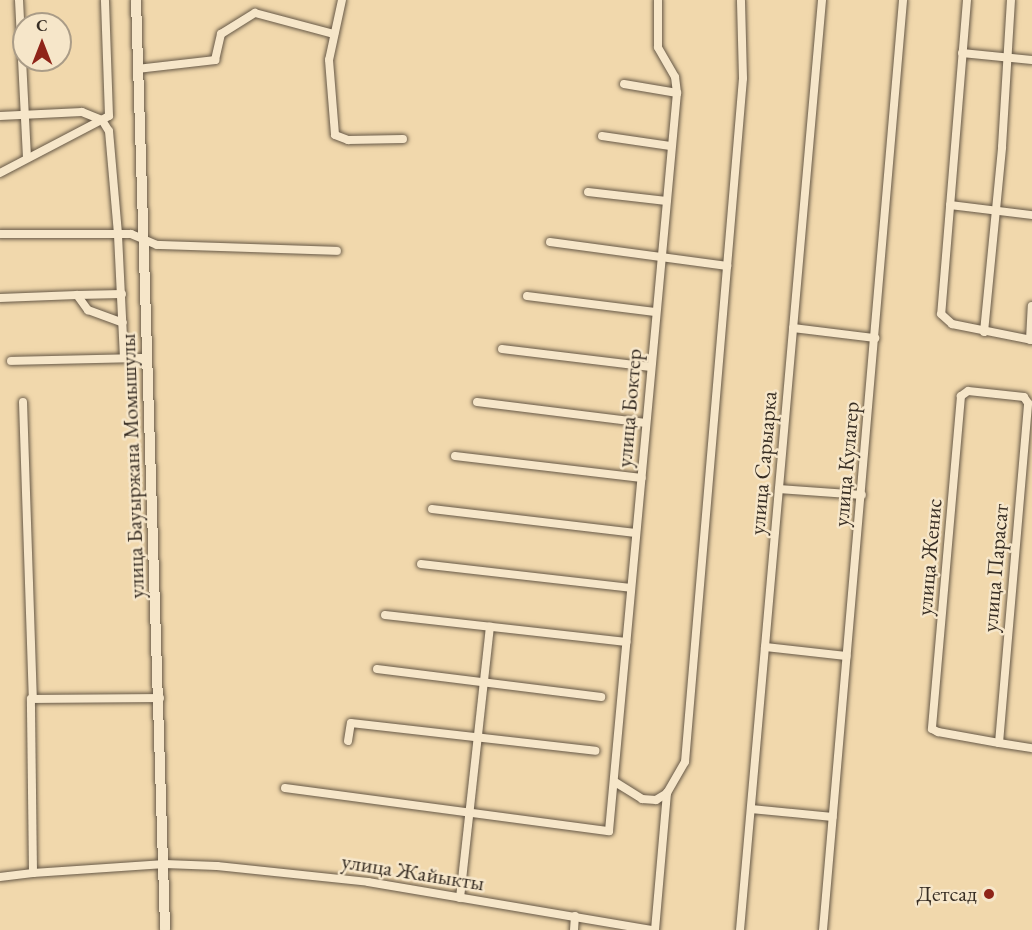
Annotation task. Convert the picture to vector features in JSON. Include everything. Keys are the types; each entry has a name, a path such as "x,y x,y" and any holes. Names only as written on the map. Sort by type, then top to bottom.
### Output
{"street":[{"path":"19,0 27,156"},
{"path":"0,173 27,156 109,116 105,0"},
{"name":"улица Бауыржана Момышулы","path":"136,0 160,698 165,930"},
{"path":"342,0 329,60 335,135 348,140 403,139"},
{"name":"улица Боктер","path":"470,812 609,831 670,146 677,93 675,77 658,47 658,0"},
{"path":"654,930 668,793 685,762 743,78 741,0"},
{"name":"улица Сарыарка","path":"740,930 822,0"},
{"name":"улица Кулагер","path":"823,930 903,0"},
{"path":"967,0 941,314 951,324 1031,340 1032,306"},
{"path":"984,332 1011,0"},
{"path":"137,69 215,60 221,34 255,13 334,34"},
{"path":"962,53 1032,60"},
{"path":"624,84 677,93"},
{"path":"0,116 82,112 102,120 109,131 122,294 124,358"},
{"path":"602,136 670,146"},
{"path":"588,192 666,201"},
{"path":"950,205 1032,214"},
{"path":"131,234 143,224"},
{"path":"0,234 131,234 157,245 337,251"},
{"path":"550,242 727,266"},
{"path":"0,298 122,294"},
{"path":"77,295 88,310 123,323"},
{"path":"527,296 655,312"},
{"path":"793,328 875,338"},
{"path":"502,349 651,367"},
{"path":"11,361 148,358"},
{"name":"улица Женис","path":"999,743 932,729 962,396 968,391 1024,397"},
{"name":"улица Парасат","path":"999,743 1028,403 1024,397"},
{"path":"23,402 33,699"},
{"path":"477,402 646,423"},
{"path":"455,456 642,478"},
{"path":"779,489 862,495"},
{"path":"432,509 636,533"},
{"path":"421,564 631,588"},
{"path":"385,615 626,642"},
{"path":"460,898 490,627"},
{"path":"765,647 847,656"},
{"path":"377,669 601,697"},
{"path":"33,873 29,702 33,699 160,698"},
{"path":"348,741 351,723 595,751"},
{"path":"999,743 1032,748"},
{"path":"615,782 642,799 656,800 668,793"},
{"path":"285,788 470,812"},
{"path":"751,809 833,817"},
{"name":"улица Жайыкты","path":"0,877 165,864 275,871 654,930"},
{"path":"574,930 575,916"}],"place":[{"name":"Детсад","path":"989,894"}]}
